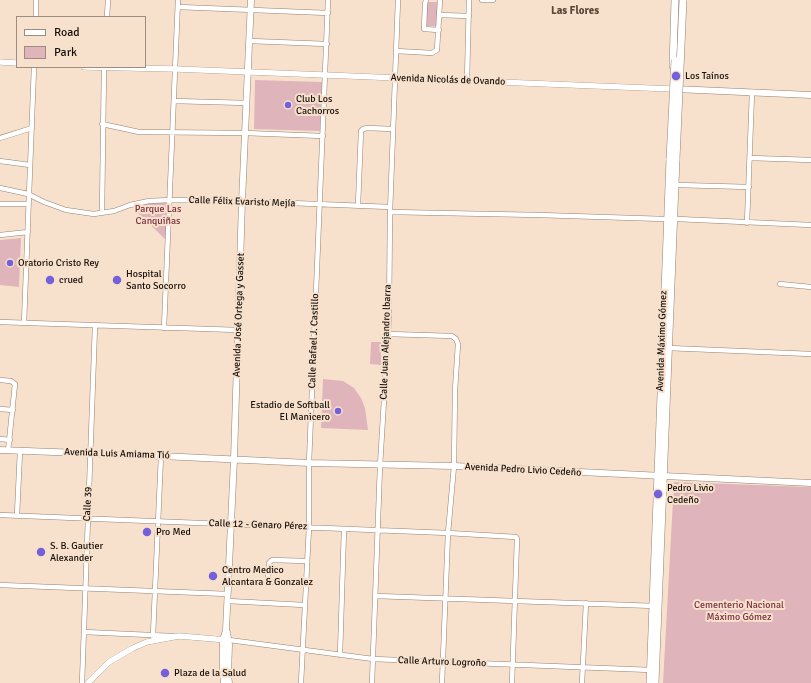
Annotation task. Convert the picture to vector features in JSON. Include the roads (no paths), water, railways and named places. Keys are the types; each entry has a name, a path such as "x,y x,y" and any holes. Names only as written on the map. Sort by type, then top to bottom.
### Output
{"main road":[{"name":"Avenida José Ortega y Gasset","path":"229,683 226,630 234,459 242,201 251,0"},
{"path":"669,255 664,219 666,164 672,89 675,0"},
{"name":"Avenida Máximo Gómez","path":"655,683 653,670 655,606 679,0"},
{"path":"669,255 677,229 684,0"},
{"name":"Avenida Máximo Gómez","path":"673,159 684,0"},
{"name":"Avenida Nicolás de Ovando","path":"672,89 811,95"},
{"name":"Avenida Máximo Gómez","path":"660,477 668,348 669,255"},
{"name":"Avenida Luis Amiama Tió","path":"0,450 234,459"},
{"name":"Avenida Pedro Livio Cedeño","path":"234,459 380,466 454,466 811,483"},
{"name":"Avenida José Ortega y Gasset","path":"224,683 223,673 226,640"},
{"name":"Avenida Máximo Gómez","path":"650,683 653,670"}],"street":[{"path":"36,0 36,16"},
{"path":"107,16 108,0"},
{"path":"164,328 178,0"},
{"name":"Calle Rafael J. Castillo","path":"301,683 306,561 309,527 309,463 328,0"},
{"name":"Calle Juan Alejandro lbarra","path":"372,683 380,466 388,334 390,210 398,0"},
{"path":"426,0 424,4 424,29 439,30"},
{"path":"396,51 435,52 437,50 440,0"},
{"path":"467,81 469,0"},
{"path":"482,0 492,0"},
{"path":"178,8 328,13"},
{"path":"440,15 469,16"},
{"path":"250,41 327,44"},
{"path":"0,62 16,63"},
{"path":"24,323 34,68"},
{"path":"102,213 102,124 104,68"},
{"name":"Avenida Nicolás de Ovando","path":"104,68 176,69 672,89"},
{"path":"747,222 752,93"},
{"path":"174,101 247,103"},
{"path":"102,124 139,132 245,133 323,136"},
{"path":"0,138 32,128"},
{"path":"358,205 361,131 367,128 393,129"},
{"path":"750,158 811,160"},
{"path":"0,162 30,165"},
{"path":"678,185 748,187"},
{"name":"Calle Félix Evaristo Mejía","path":"0,188 28,194 66,210 88,213 102,213 149,201 170,200 358,205 390,210 664,219"},
{"path":"0,204 28,204"},
{"path":"677,219 811,225"},
{"path":"0,235 28,232"},
{"path":"780,284 811,287"},
{"path":"0,322 238,330"},
{"name":"Calle 39","path":"82,683 95,326"},
{"path":"388,334 452,336 456,339 458,344 455,390 454,466 448,533 442,683"},
{"path":"668,348 811,354"},
{"path":"0,380 11,380 15,384 8,451"},
{"path":"0,409 13,410"},
{"path":"0,439 10,440"},
{"path":"17,515 20,451"},
{"path":"153,637 161,456"},
{"name":"Calle 12 - Genaro Pérez","path":"0,515 344,528 517,538 515,601"},
{"path":"340,655 344,528"},
{"path":"305,583 269,581 268,578 269,563 272,560 306,561"},
{"path":"0,585 228,594"},
{"path":"376,596 655,606"},
{"path":"228,601 304,605"},
{"path":"512,683 515,601"},
{"path":"582,683 586,603"},
{"path":"84,632 153,637 178,636 226,640"},
{"path":"88,683 109,662 120,654 153,637"},
{"name":"Calle Arturo Logroño","path":"226,640 373,659 653,670"}],"place":[{"name":"Los Taínos","path":"676,76"},
{"name":"Club Los Cachorros","path":"288,105"},
{"name":"Oratorio Cristo Rey","path":"10,263"},
{"name":"crued","path":"50,280"},
{"name":"Hospital Santo Socorro","path":"117,280"},
{"name":"Estadio de Softball El Manicero","path":"338,411"},
{"name":"Pedro Livio Cedeño","path":"658,494"},
{"name":"Pro Med","path":"147,532"},
{"name":"S. B. Gautier Alexander","path":"41,552"},
{"name":"Centro Medico Alcantara & Gonzalez","path":"213,576"},
{"name":"Plaza de la Salud","path":"165,673"}],"district":[{"name":"Las Flores","path":"575,11"}],"park label":[{"name":"Parque Las Canquiñas","path":"158,214"},
{"name":"Cementerio Nacional Máximo Gómez","path":"739,610"}]}
